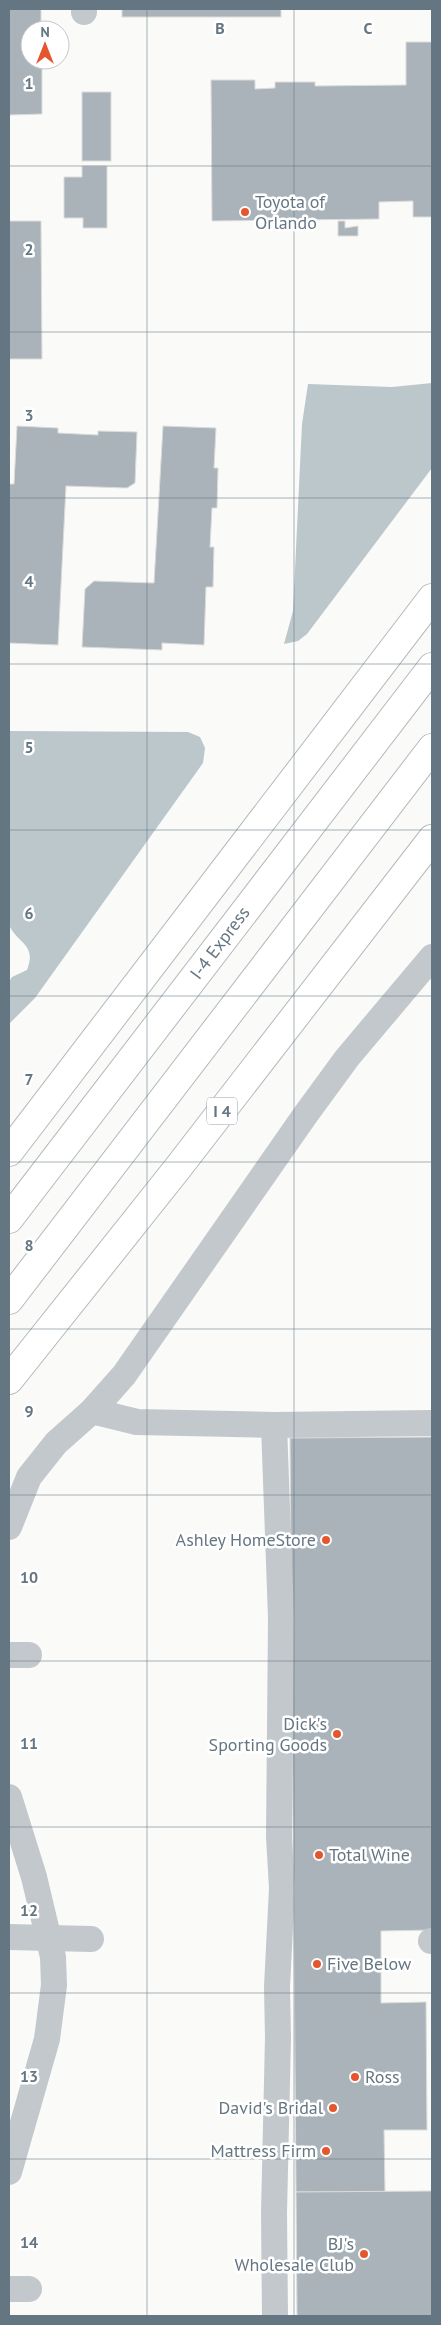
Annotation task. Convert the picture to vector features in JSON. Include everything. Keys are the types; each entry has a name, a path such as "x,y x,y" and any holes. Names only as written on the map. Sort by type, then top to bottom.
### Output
{"highway":[{"path":"9,1152 432,598"},
{"name":"I-4 Express","path":"9,1219 432,667"},
{"path":"9,1300 432,748"},
{"name":"I 4","path":"9,1380 177,1169 432,839"}],"street":[{"path":"9,1527 29,1477 56,1443 92,1411 124,1376 198,1267 342,1066 432,957"},
{"path":"92,1411 137,1422 274,1425 432,1423"},
{"path":"274,1425 281,1618 279,1838 282,1888 277,1987 278,2037 274,2213 276,2316"},
{"path":"9,1796 34,1877 52,1957 54,1985 47,2039 9,2172"},
{"path":"9,1937 91,1939"}],"shaded area":[{"path":"432,383 432,468 307,634 298,641 284,644 293,611 302,424 308,384 392,387"},
{"path":"9,731 188,732 200,737 205,748 203,763 35,998 9,1024 9,982 12,977 27,970 30,955 28,949 9,925"}],"building":[{"path":"9,9 41,9 41,20 20,20 20,70 42,70 42,114 9,115"},
{"path":"122,9 281,9 281,17 122,17"},
{"path":"406,42 432,42 432,217 413,217 413,201 379,202 379,219 212,221 211,80 255,80 255,89 275,88 275,82 315,82 315,86 406,85"},
{"path":"82,92 111,92 111,161 82,161"},
{"path":"82,166 107,166 107,228 83,228 83,218 64,218 64,177 82,177"},
{"path":"9,221 41,221 42,359 9,359"},
{"path":"338,221 345,221 345,228 358,226 358,236 338,236"},
{"path":"17,426 58,428 58,433 98,435 98,431 137,432 135,483 127,488 66,486 58,645 9,643 9,484 14,484"},
{"path":"163,426 216,428 214,468 218,468 217,508 212,508 210,547 214,547 213,587 206,587 204,645 162,643 162,650 82,647 85,589 94,581 154,583"},
{"path":"432,1437 432,1930 381,1931 381,2003 426,2002 427,2130 384,2130 385,2192 296,2192 290,1438"},
{"name":"BJ's Wholesale Club","path":"432,2191 432,2316 297,2316 296,2192"}],"place":[{"name":"Toyota of Orlando","path":"245,212"},
{"name":"Ashley HomeStore","path":"326,1540"},
{"name":"Dick's Sporting Goods","path":"337,1734"},
{"name":"Total Wine","path":"319,1855"},
{"name":"Five Below","path":"317,1964"},
{"name":"Ross","path":"355,2077"},
{"name":"David's Bridal","path":"333,2108"},
{"name":"Mattress Firm","path":"326,2151"},
{"name":"BJ's Wholesale Club","path":"364,2254"}]}
